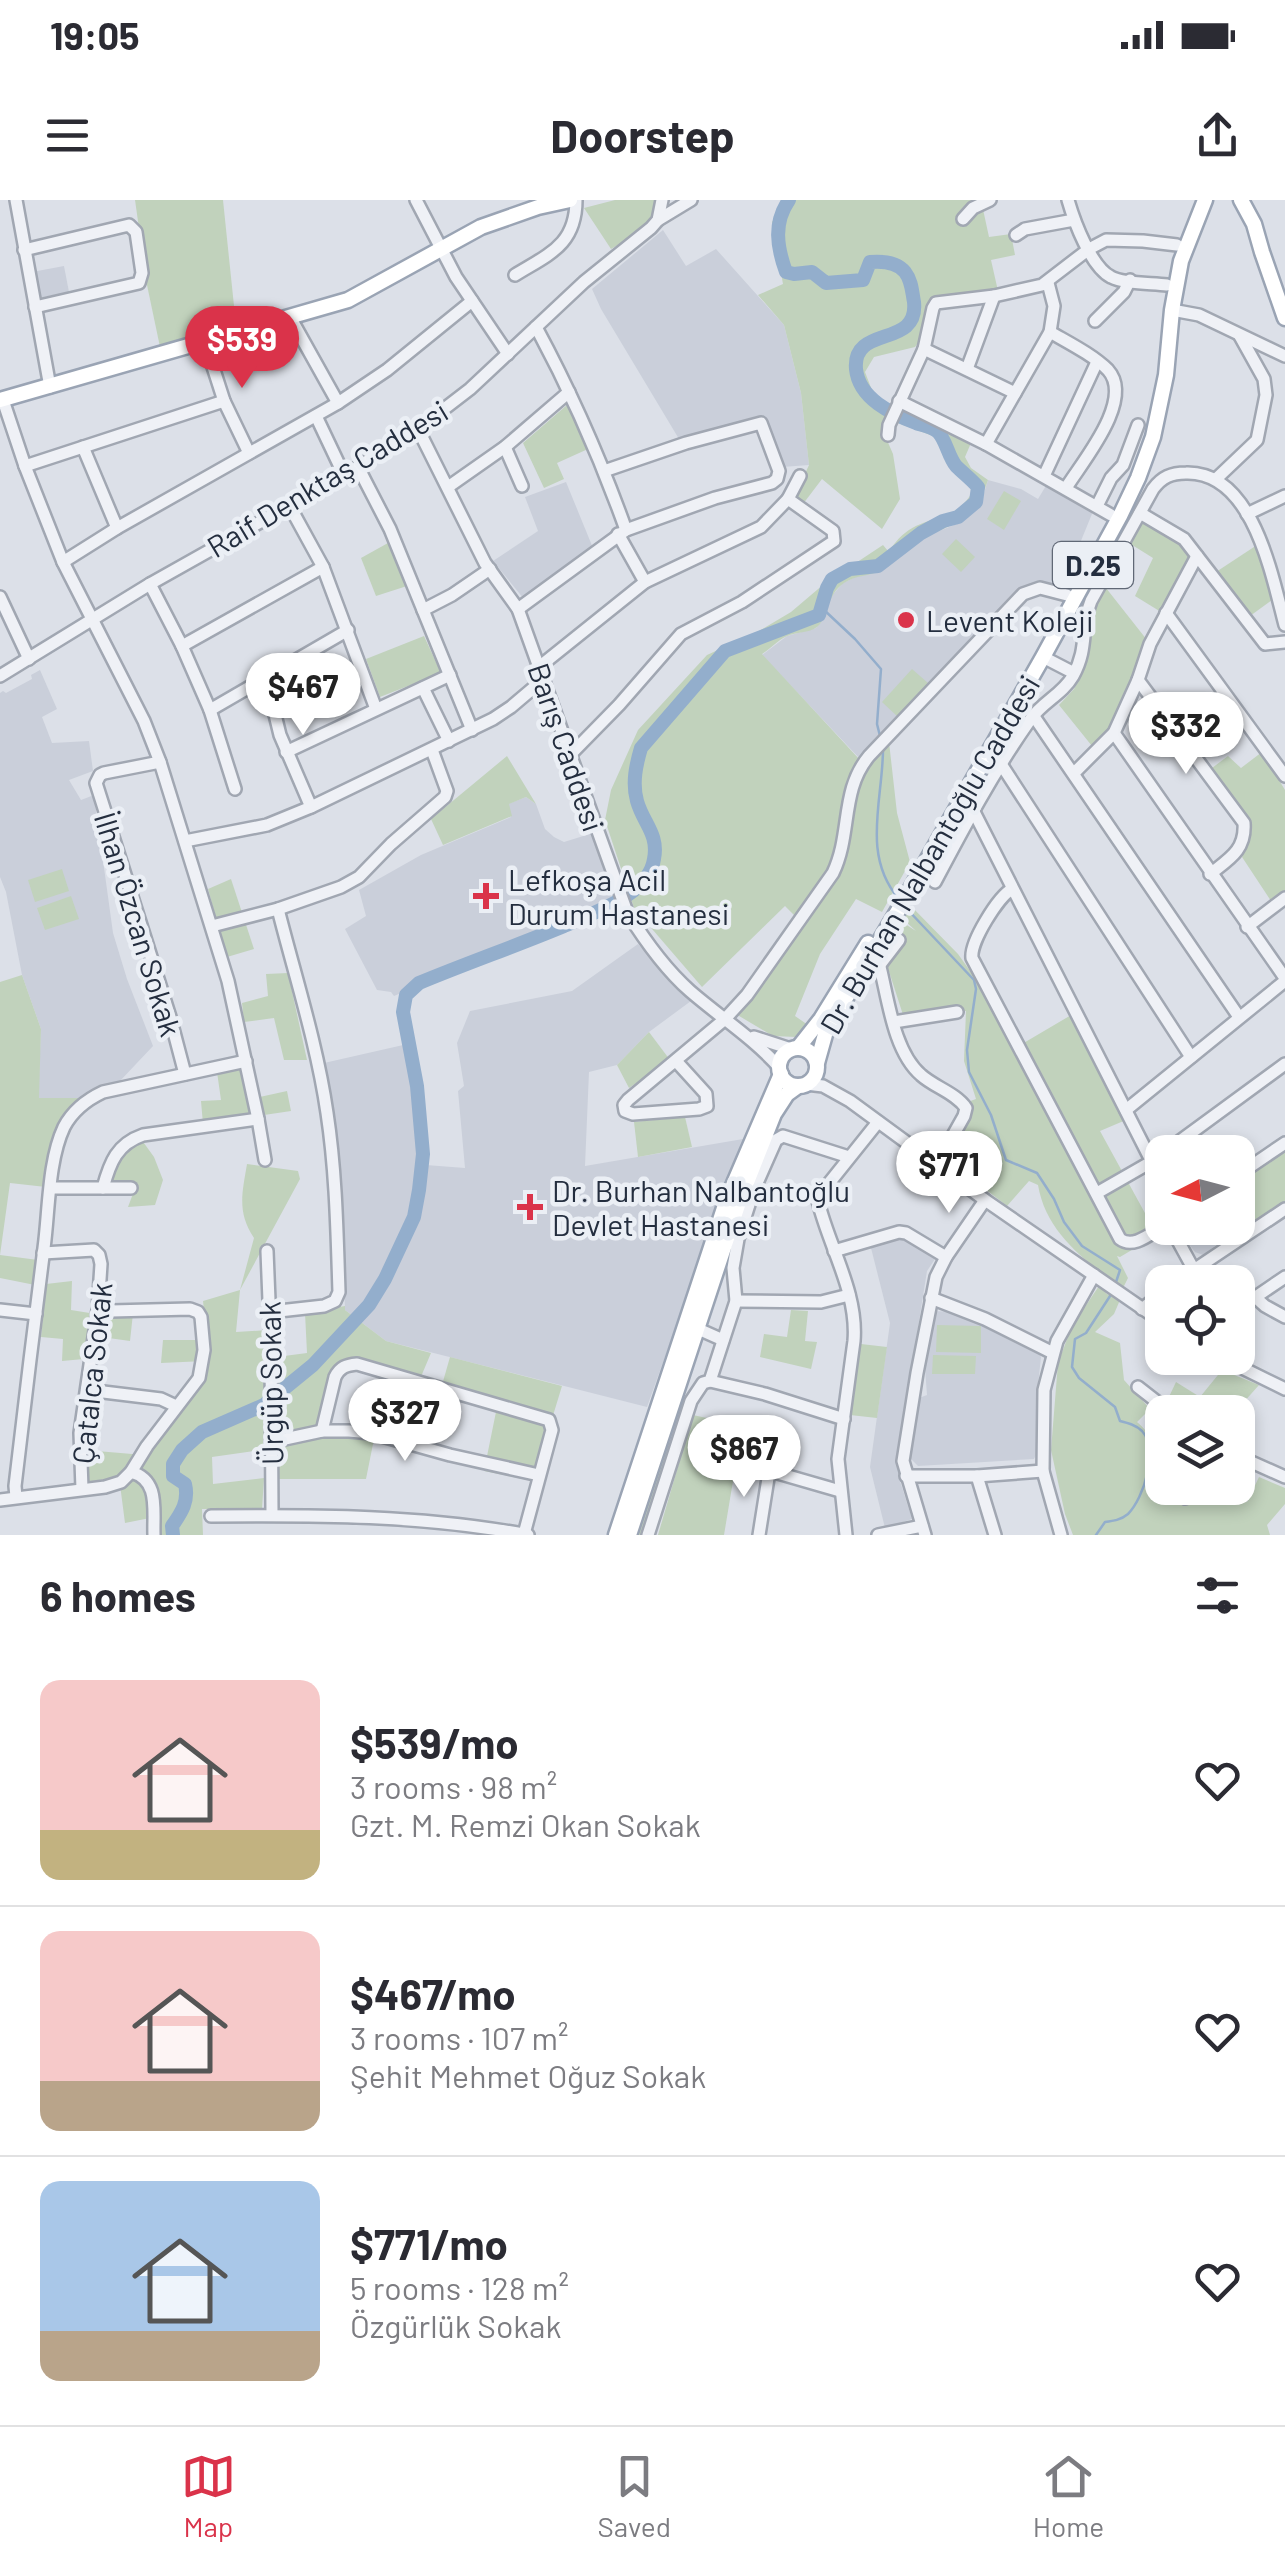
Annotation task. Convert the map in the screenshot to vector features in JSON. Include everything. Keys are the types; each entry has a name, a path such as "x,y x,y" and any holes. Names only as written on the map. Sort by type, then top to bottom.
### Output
{"main road":[{"path":"2,400 348,300 481,228 573,200"},
{"path":"1228,200 1262,252"},
{"path":"1241,200 1254,224 1285,318"},
{"name":"Dr. Burhan Nalbantoğlu Caddesi","path":"905,891 1130,474 1158,376 1167,285 1197,202"},
{"name":"Dr. Burhan Nalbantoğlu Caddesi","path":"794,1048 821,1019 891,914 1120,516 1153,437 1166,375 1181,261 1197,202"},
{"name":"Dr. Burhan Nalbantoğlu Caddesi","path":"817,1064 826,1031 876,960 891,914"},
{"path":"794,1048 810,1052 817,1064"},
{"name":"D.25","path":"616,1535 625,1483 726,1202 780,1071 782,1056 794,1048"},
{"name":"D.25","path":"629,1535 738,1204 774,1114 787,1094 814,1077 817,1064"},
{"path":"780,1071 788,1083 802,1085"}],"street":[{"path":"16,200 50,387"},
{"path":"416,200 441,250 508,354"},
{"path":"514,275 561,247 576,222 573,200"},
{"path":"658,220 662,200"},
{"name":"Raif Denktaş Caddesi","path":"0,676 418,429 470,389 584,282 658,220 691,200"},
{"path":"963,220 973,208 990,200"},
{"path":"1068,200 1089,250 1109,276 1167,285"},
{"path":"1016,235 1025,229 1074,220"},
{"path":"24,250 128,225 136,232 142,273 139,284 35,307"},
{"path":"888,434 924,349 936,303 994,296 1048,283 1106,240 1178,246"},
{"path":"1095,321 1124,292 1130,280"},
{"path":"986,444 1050,332 1054,306 1048,283"},
{"path":"967,369 994,296"},
{"path":"63,562 338,402 387,370 472,301"},
{"path":"1172,310 1200,315 1285,356"},
{"path":"290,317 338,402"},
{"path":"536,327 604,470 622,532 646,582"},
{"path":"1044,476 1096,364 1094,358 1050,332"},
{"path":"1216,480 1256,440 1266,395 1264,379 1240,336"},
{"path":"205,342 224,401 249,453"},
{"path":"924,349 1014,394"},
{"path":"1066,488 1096,444 1116,398 1112,376 1096,364"},
{"path":"448,487 505,447 569,392"},
{"path":"2,400 63,562 144,721 160,762 228,981 265,1160"},
{"path":"25,466 224,401"},
{"path":"899,404 986,444 1111,515"},
{"path":"316,416 344,473"},
{"path":"518,609 622,532 715,498 772,483 779,472 761,422 604,470"},
{"path":"1096,506 1110,478 1122,465 1138,426"},
{"name":"Barış Caddesi","path":"418,429 478,550 518,609 627,912 670,971 741,1030"},
{"path":"83,447 117,528"},
{"path":"505,447 522,486"},
{"path":"358,466 390,529 472,730"},
{"path":"934,882 1033,714 1062,692 1074,673 1084,653 1091,600 1155,485 1166,476 1196,473 1216,480 1231,492 1248,514 1285,625"},
{"path":"185,841 256,828 311,807 512,707 542,673 646,582 754,531 788,499 800,476"},
{"path":"1248,514 1285,496"},
{"path":"571,754 680,634 742,602 834,541 833,531 788,499"},
{"path":"289,505 323,567 376,710"},
{"path":"1140,514 1184,538 1265,644 1285,642"},
{"path":"1074,773 1114,733 1150,644 1196,556"},
{"path":"182,646 323,567"},
{"path":"424,610 490,570"},
{"path":"150,584 210,710 235,789"},
{"path":"676,1061 706,1094 707,1106 625,1112 628,1100 725,1018 746,995 833,873 842,854 852,782 869,756 1022,594 1040,588 1067,595"},
{"path":"0,597 30,660"},
{"path":"1166,613 1285,776"},
{"path":"210,710 348,630"},
{"path":"1042,656 1074,673"},
{"path":"286,752 450,675"},
{"path":"266,678 280,735 311,807"},
{"path":"1138,680 1244,823 1241,847 1210,874"},
{"path":"423,688 449,741"},
{"path":"1033,714 1240,1017"},
{"path":"1114,733 1285,980 1126,1110"},
{"path":"212,926 278,908 359,878 391,844 446,798 432,750"},
{"name":"İlhan Özcan Sokak","path":"160,762 100,775 96,783 185,1074"},
{"path":"1001,764 1191,1057"},
{"path":"973,810 1126,1110 1145,1136"},
{"path":"1012,889 1000,898 971,956 1120,1239 1134,1242 1145,1236"},
{"path":"1247,927 1285,898"},
{"path":"270,1312 324,1306 336,1301 339,1292 336,1198 327,1109 278,908"},
{"path":"898,940 876,960 901,1047 912,1067 926,1080 965,1106 964,1116 937,1164"},
{"path":"894,1022 957,1012"},
{"path":"741,1030 794,1048"},
{"path":"741,1030 780,1071"},
{"path":"16,1497 51,1188 57,1145 66,1124 75,1110 103,1092 246,1061"},
{"path":"817,1064 850,1101"},
{"path":"1190,1135 1285,1064"},
{"path":"802,1085 822,1086 850,1101 1145,1311"},
{"path":"103,1188 108,1166 117,1150 130,1139 258,1119"},
{"path":"846,1535 838,1458 855,1334 849,1295 818,1199 878,1122"},
{"path":"710,1381 736,1301 732,1268 738,1239 777,1138 782,1136 849,1157"},
{"path":"1255,1164 1285,1143"},
{"path":"1097,1194 1145,1166"},
{"path":"51,1188 130,1188"},
{"path":"878,1535 923,1530 902,1458 930,1298 946,1257 985,1200"},
{"path":"1201,1265 1285,1209"},
{"path":"834,1251 899,1232 946,1257"},
{"name":"Çatalca Sokak","path":"43,1253 94,1250 102,1264 80,1433 82,1489"},
{"name":"Ürgüp Sokak","path":"267,1251 272,1515"},
{"path":"1061,1535 1043,1471 1042,1402 1059,1336 1094,1275"},
{"path":"1285,1277 1255,1297 1285,1316"},
{"path":"736,1301 820,1302 849,1295"},
{"path":"930,1298 985,1319 1054,1353"},
{"path":"0,1310 36,1314"},
{"path":"0,1500 121,1482 199,1378 204,1350 198,1312 98,1310"},
{"path":"696,1328 723,1340"},
{"path":"210,1516 378,1518 526,1534 552,1430 549,1420 357,1364 339,1370 335,1377 322,1431"},
{"path":"1255,1374 1285,1388"},
{"path":"648,1535 691,1401 703,1383 710,1381 764,1394 844,1419"},
{"path":"1138,1387 1148,1395"},
{"path":"88,1390 161,1399 176,1406"},
{"path":"271,1442 322,1431 348,1430 538,1474"},
{"path":"744,1463 840,1490"},
{"path":"1255,1463 1285,1476"},
{"path":"906,1476 1043,1471"},
{"path":"131,1472 142,1475 153,1490 154,1535"},
{"path":"760,1535 769,1472"},
{"path":"977,1476 995,1535"},
{"path":"376,1535 378,1518"}],"shaded area":[{"path":"663,230 686,266 716,249 784,325 801,393 809,465 782,467 765,419 757,416 679,439 592,289"},
{"path":"64,266 69,292 38,298 32,272"},
{"name":"Levent Koleji","path":"988,480 1021,489 1038,499 1047,484 1094,509 1076,553 1055,583 1024,586 861,760 762,655 787,636 816,628 824,618 828,600 843,583 882,570 926,536 962,522 982,499"},
{"path":"566,482 593,548 524,599 493,561 538,531 525,497"},
{"path":"40,670 57,709 42,717 52,743 89,741 93,771 69,780 81,800 94,795 113,933 153,1046 119,1082 98,1087 82,1098 38,1098 41,1029 22,975 0,877 0,693 32,679 31,675"},
{"name":"Lefkoşa Acil Durum Hastanesi","path":"526,797 536,804 545,829 554,837 564,842 593,833 613,902 394,996 377,990 345,929 366,916 359,890 421,855 511,817 508,804"},
{"name":"Dr. Burhan Nalbantoğlu Devlet Hastanesi","path":"638,944 691,1001 649,1032 617,1065 589,1072 585,1166 743,1139 647,1407 386,1341 345,1310 341,1181 324,1063 412,1043 420,1084 426,1165 465,1168 458,1091 464,1086 457,1043 470,1011 572,991"},
{"path":"897,1233 937,1256 927,1271 897,1460 912,1519 885,1528 870,1467 890,1323 870,1244"},
{"path":"1190,1245 1216,1245 1203,1255"},
{"path":"933,1311 956,1312 1034,1346 1041,1357 1034,1459 918,1466 910,1458 919,1398 927,1395 925,1368"}],"green space":[{"path":"135,200 223,200 236,325 160,347"},
{"path":"615,200 655,200 655,209 642,230 611,249 584,208"},
{"path":"786,200 981,200 989,237 1011,234 1015,255 991,260 998,291 936,298 915,347 874,357 865,372 873,393 884,401 971,443 965,457 971,468 988,480 975,507 957,522 910,546 885,569 844,583 817,627 787,636 762,654 860,760 889,742 897,813 910,862 882,912 856,899 820,954 795,1016 808,1025 796,1037 773,1036 729,1010 797,918 785,906 702,987 634,908 605,820 611,790 638,730 707,655 791,612 824,584 883,545 888,551 915,527 950,514 973,491 971,482 952,469 933,436 887,419 883,431 893,454 900,499 882,529 822,479 803,504 795,495 809,465 801,393 784,325 758,295 783,284 772,222"},
{"path":"567,405 588,449 557,463 564,479 544,488 523,443"},
{"path":"1004,491 1021,501 1004,530 987,519"},
{"path":"1143,520 1179,539 1191,555 1161,612 1135,596 1153,558 1129,543"},
{"path":"956,539 975,557 961,572 942,554"},
{"path":"388,543 407,586 376,596 361,558"},
{"path":"1257,545 1272,600 1250,616 1216,572"},
{"path":"1106,588 1147,640 1110,730 1092,746 1059,705 1080,678 1090,618"},
{"path":"424,636 441,673 380,697 366,659"},
{"path":"912,669 928,683 898,717 882,702"},
{"path":"1262,752 1285,790 1285,904 1277,910 1242,857 1245,821 1212,768 1228,756 1241,768"},
{"path":"507,756 536,804 526,797 509,804 512,816 443,845 431,819"},
{"path":"62,869 69,891 35,902 28,880"},
{"path":"231,879 254,949 227,957 208,889"},
{"path":"71,896 79,919 45,930 37,908"},
{"path":"910,905 958,954 1015,1048 1078,1011 1133,1117 1100,1131 1145,1213 1145,1242 1117,1256 1128,1278 1123,1288 1082,1257 1059,1232 1049,1218 1038,1185 1029,1181 1007,1206 936,1151 959,1114 956,1106 976,1099 964,1061 966,1011 904,1018 886,962 902,922 916,931 904,920"},
{"path":"288,973 307,1060 284,1060 274,1018 244,1022 242,1003 268,996 266,974"},
{"path":"22,975 41,1029 39,1098 82,1098 65,1116 46,1187 10,1183 0,1255 0,982"},
{"path":"649,1032 670,1060 629,1088 617,1065"},
{"path":"244,1068 250,1099 287,1091 291,1111 203,1124 201,1101 221,1100 217,1072"},
{"path":"685,1117 692,1147 638,1157 634,1122"},
{"path":"1285,1136 1285,1214 1261,1230 1255,1221 1255,1156"},
{"path":"141,1139 163,1180 155,1205 128,1207 137,1183 111,1183 122,1156"},
{"path":"247,1164 298,1171 300,1179 240,1290 254,1238 243,1211"},
{"path":"0,1255 38,1260 35,1285 0,1278"},
{"path":"72,1281 71,1310 102,1315 107,1303 134,1304 130,1341 87,1335 84,1359 62,1361 63,1339 41,1337 46,1284"},
{"path":"1099,1286 1120,1300 1114,1314 1095,1332 1120,1343 1124,1380 1145,1403 1145,1414 1137,1422 1145,1430 1145,1505 1255,1505 1259,1477 1285,1488 1285,1504 1267,1525 1270,1535 1073,1535 1051,1450 1058,1363 1072,1326"},
{"path":"240,1290 236,1332 268,1330 269,1358 307,1353 305,1313 345,1306 345,1310 386,1341 431,1353 420,1379 375,1363 348,1359 332,1370 324,1437 374,1439 366,1479 277,1479 275,1448 212,1457 213,1484 264,1478 262,1509 202,1509 203,1535 161,1535 160,1516 125,1523 119,1477 87,1482 85,1450 144,1455 205,1361 161,1363 163,1340 207,1340 203,1301"},
{"path":"791,1310 808,1311 805,1341 817,1342 811,1369 760,1357 764,1334 787,1337"},
{"path":"937,1325 981,1326 981,1353 936,1352"},
{"path":"861,1344 887,1347 877,1418 850,1415"},
{"path":"933,1355 976,1356 975,1374 932,1374"},
{"path":"450,1357 562,1386 533,1481 484,1471 498,1402 442,1385"},
{"path":"1218,1375 1234,1375 1259,1385 1250,1395 1202,1395"},
{"path":"1176,1382 1197,1395 1170,1395"},
{"path":"693,1415 743,1426 724,1535 658,1535"},
{"path":"664,1441 672,1443 644,1535 634,1535"}],"waterway":[{"path":"173,1535 172,1526 186,1496 185,1484 173,1476 173,1464 182,1450 202,1432 264,1405 313,1365 369,1305 414,1217 423,1154 417,1086 403,1012 406,995 419,983 564,926 633,891 649,873 655,850 636,794 635,774 641,748 725,651 819,615 832,579 850,569 878,566 921,533 958,517 976,502 978,487 956,466 938,432 878,404 858,380 858,355 864,346 897,332 913,317 914,302 907,275 898,266 879,262 870,262 863,280 826,283 812,272 786,272 778,235 789,200"},
{"path":"823,609 881,669 877,724 880,736"},
{"path":"883,749 877,846 887,882 899,899"},
{"path":"907,909 974,980 967,1050 969,1072 991,1115 1006,1160 1037,1173 1082,1246 1120,1270 1115,1285"},
{"path":"1096,1535 1105,1522 1123,1518 1134,1507 1149,1461 1147,1439 1142,1431 1120,1421 1115,1407 1079,1378 1072,1367 1075,1339 1086,1333 1112,1293"}],"place":[{"name":"Levent Koleji","path":"906,620"},
{"name":"Lefkoşa Acil Durum Hastanesi","path":"486,896"},
{"name":"Dr. Burhan Nalbantoğlu Devlet Hastanesi","path":"530,1207"}]}
